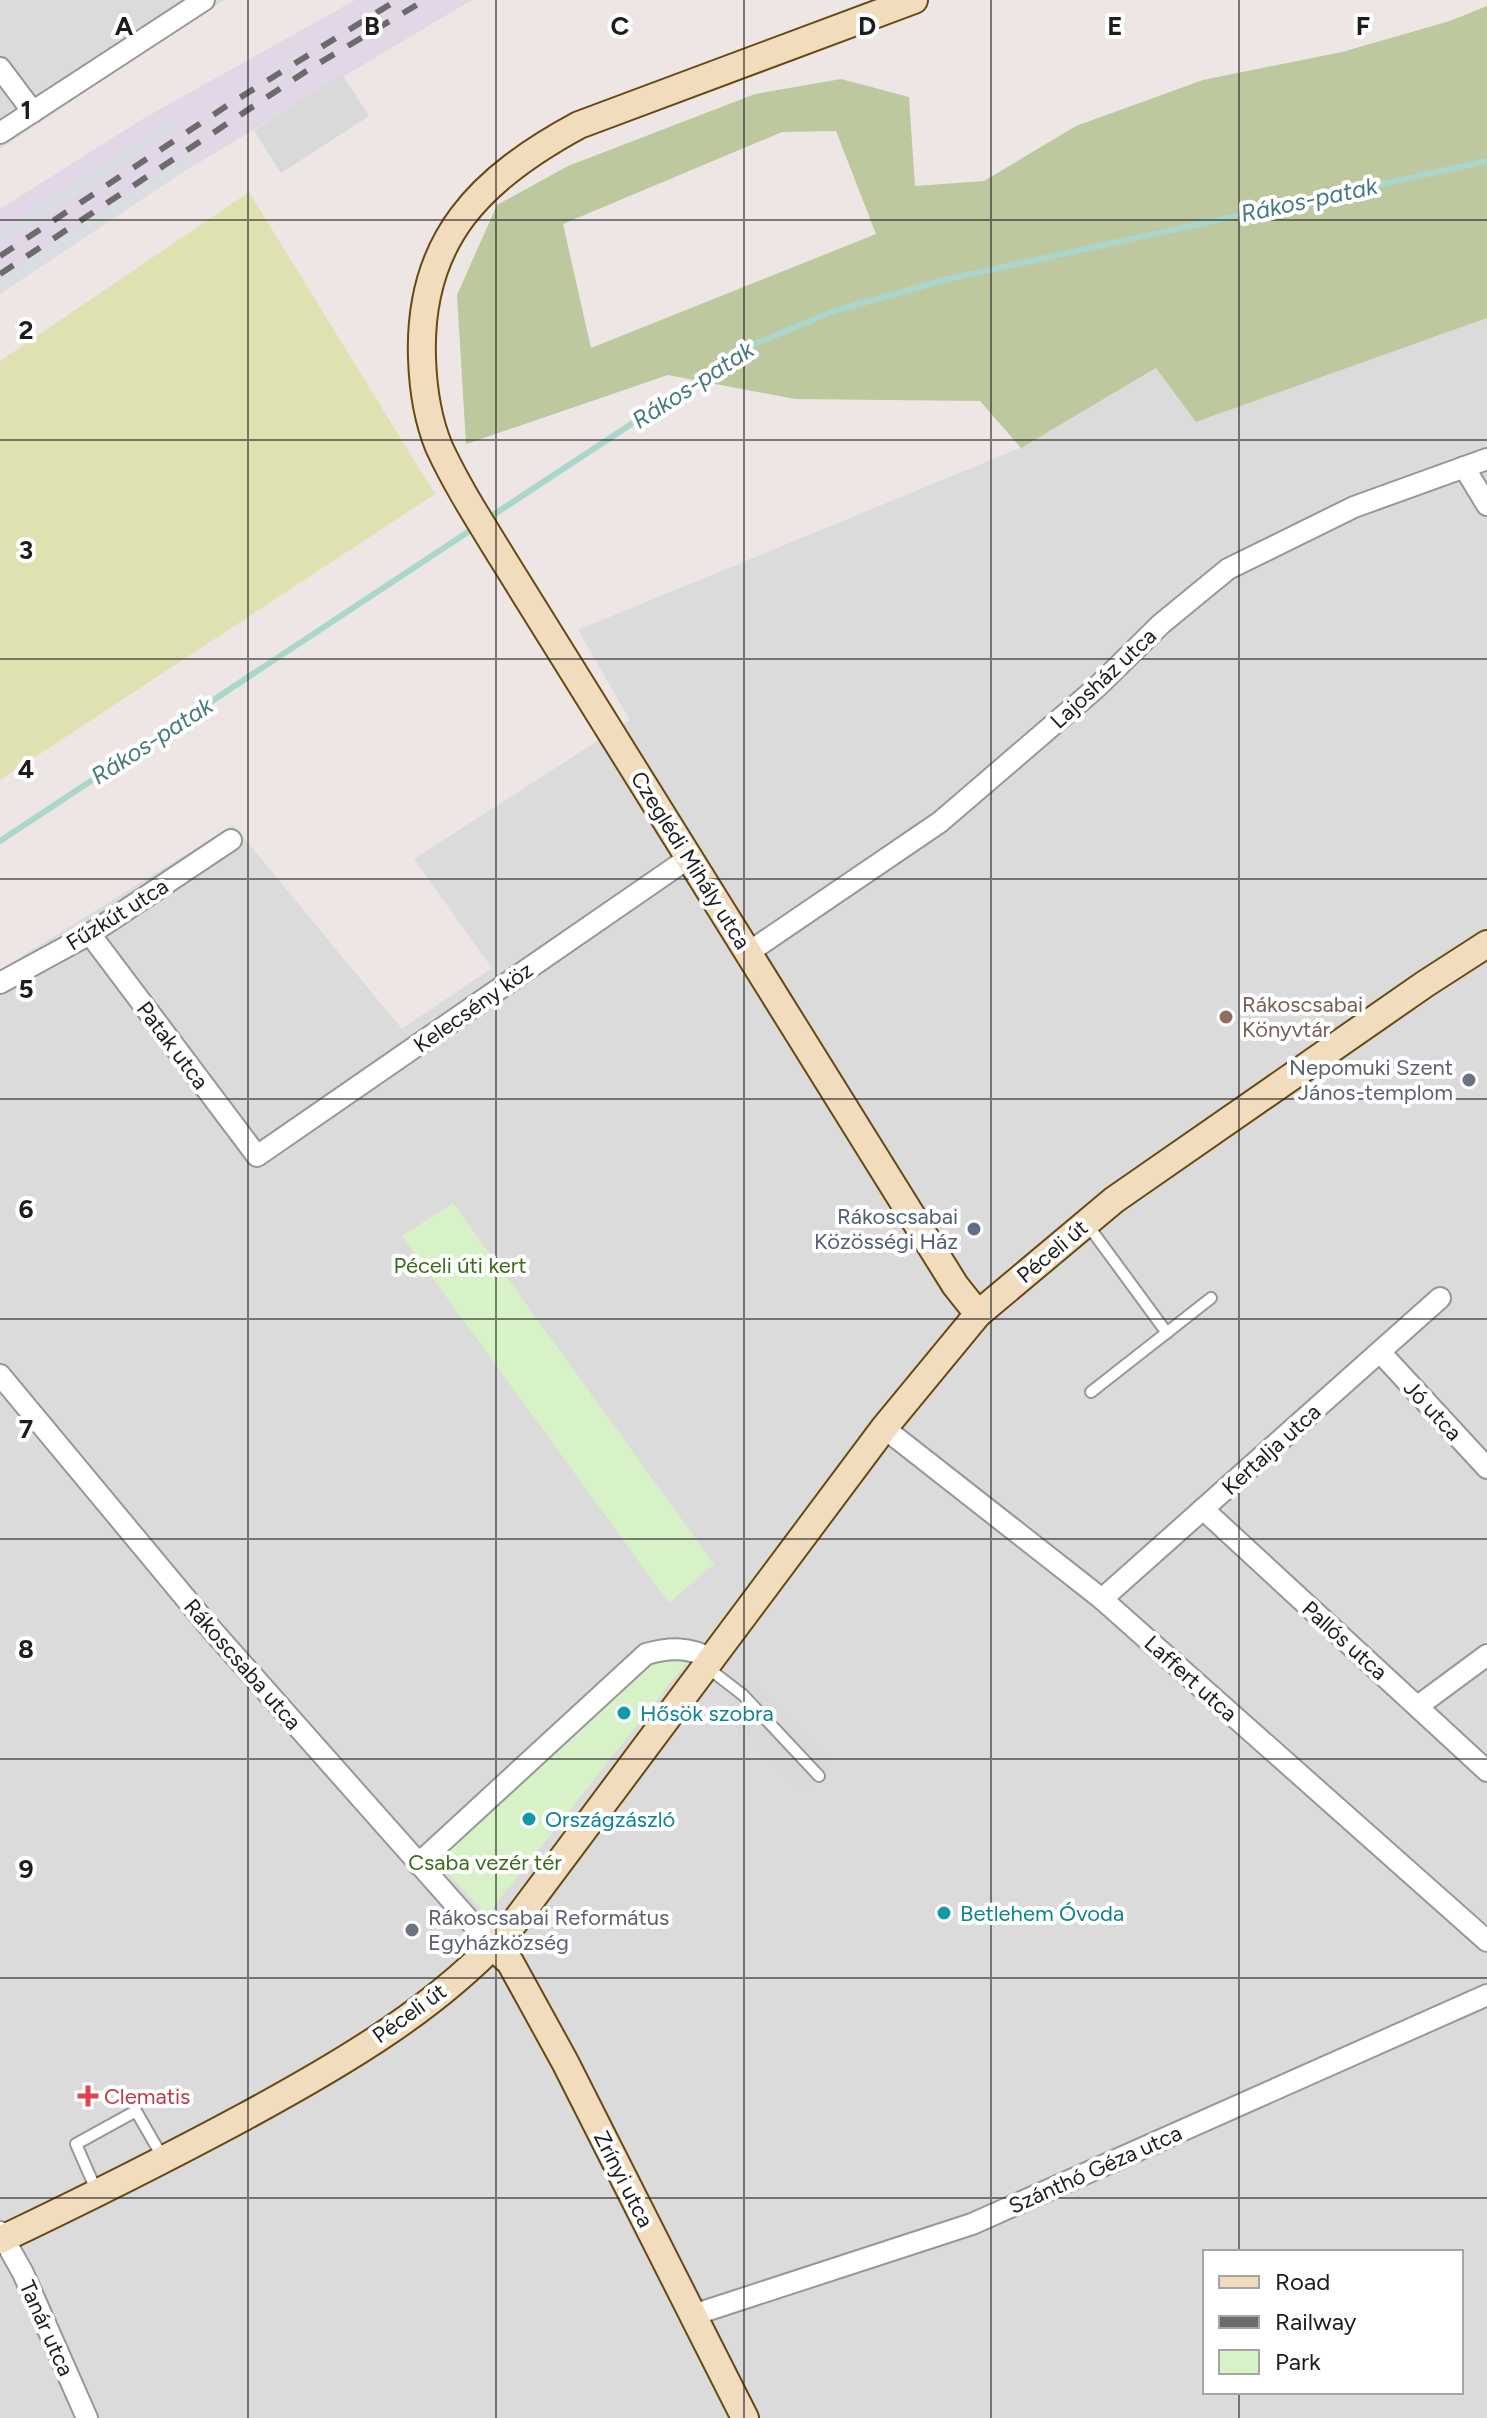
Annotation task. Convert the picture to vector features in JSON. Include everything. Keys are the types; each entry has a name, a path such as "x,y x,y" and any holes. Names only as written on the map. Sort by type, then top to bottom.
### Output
{"main road":[{"name":"Czeglédi Mihály utca","path":"914,0 579,125 528,153 482,195 443,244 430,277 421,323 423,396 439,447 497,550 955,1285 978,1314"},
{"name":"Péceli út","path":"1,2237 164,2160 326,2073 414,2011 493,1947 884,1428 978,1314 1086,1223 1274,1087 1487,944"},
{"name":"Zrínyi utca","path":"493,1947 510,1962 565,2062 745,2418"}],"street":[{"path":"0,133 204,0"},
{"path":"0,68 33,112"},
{"name":"Lajosház utca","path":"749,952 940,822 1096,688 1161,624 1228,569 1354,507 1487,459"},
{"path":"1464,467 1487,505"},
{"name":"Fűzkút utca","path":"0,983 90,934 231,840"},
{"name":"Kelecsény köz","path":"257,1156 690,857"},
{"name":"Patak utca","path":"90,934 257,1156"},
{"name":"Kertalja utca","path":"1102,1599 1440,1298"},
{"name":"Jó utca","path":"1380,1352 1487,1468"},
{"name":"Rákoscsaba utca","path":"0,1375 212,1630 493,1947"},
{"name":"Laffert utca","path":"884,1428 1102,1599 1487,1941"},
{"name":"Pallós utca","path":"1203,1509 1487,1771"},
{"path":"418,1864 646,1654 669,1648 695,1650 709,1663"},
{"path":"1418,1706 1487,1655"},
{"name":"Szánthó Géza utca","path":"693,2315 972,2224 1487,1995"},
{"name":"Tanár utca","path":"1,2237 87,2418"}],"lane":[{"path":"1086,1223 1167,1333"},
{"path":"1091,1392 1211,1298"},
{"path":"709,1663 819,1776"},
{"path":"97,2193 76,2144 136,2111 164,2160"}],"shaded area":[{"path":"0,0 224,0 0,149"},
{"path":"355,0 472,0 183,172 0,294 0,209 141,120"},
{"path":"342,74 369,116 281,173 254,131"},
{"path":"168,122 174,130 0,244 0,233"},
{"path":"190,153 196,163 0,293 0,279"},
{"path":"1487,318 1487,2418 0,2418 0,970 233,825 402,1029 492,968 414,859 630,720 578,630 1020,448 1157,368 1196,422"},
{"path":"751,1679 832,1760 802,1791 723,1716"}],"green space":[{"path":"1487,6 1487,318 1196,422 1156,368 1021,448 980,401 795,399 668,375 466,444 457,295 497,205 568,166 755,94 841,79 909,97 915,186 984,181 1076,126 1203,80 1342,52 1450,21","holes":["836,131 876,234 591,348 563,224 782,132"]},
{"path":"249,192 435,494 0,780 0,361"},
{"name":"Péceli úti kert","path":"453,1203 714,1564 669,1603 402,1236"},
{"name":"Csaba vezér tér","path":"670,1658 686,1663 487,1915 435,1860 653,1662"}],"waterway":[{"name":"Rákos-patak","path":"487,519 750,346 834,311 944,280 1487,161"},
{"name":"Rákos-patak","path":"0,841 474,528"}],"railway":[{"path":"0,256 228,105 397,0"},
{"path":"0,274 311,68 425,0"}],"place":[{"name":"Rákoscsabai Könyvtár","path":"1226,1017"},
{"name":"Nepomuki Szent János-templom","path":"1469,1080"},
{"name":"Rákoscsabai Közösségi Ház","path":"974,1229"},
{"name":"Hősök szobra","path":"624,1713"},
{"name":"Országzászló","path":"529,1819"},
{"name":"Betlehem Óvoda","path":"944,1913"},
{"name":"Rákoscsabai Református Egyházközség","path":"412,1930"},
{"name":"Clematis","path":"88,2096"}]}
